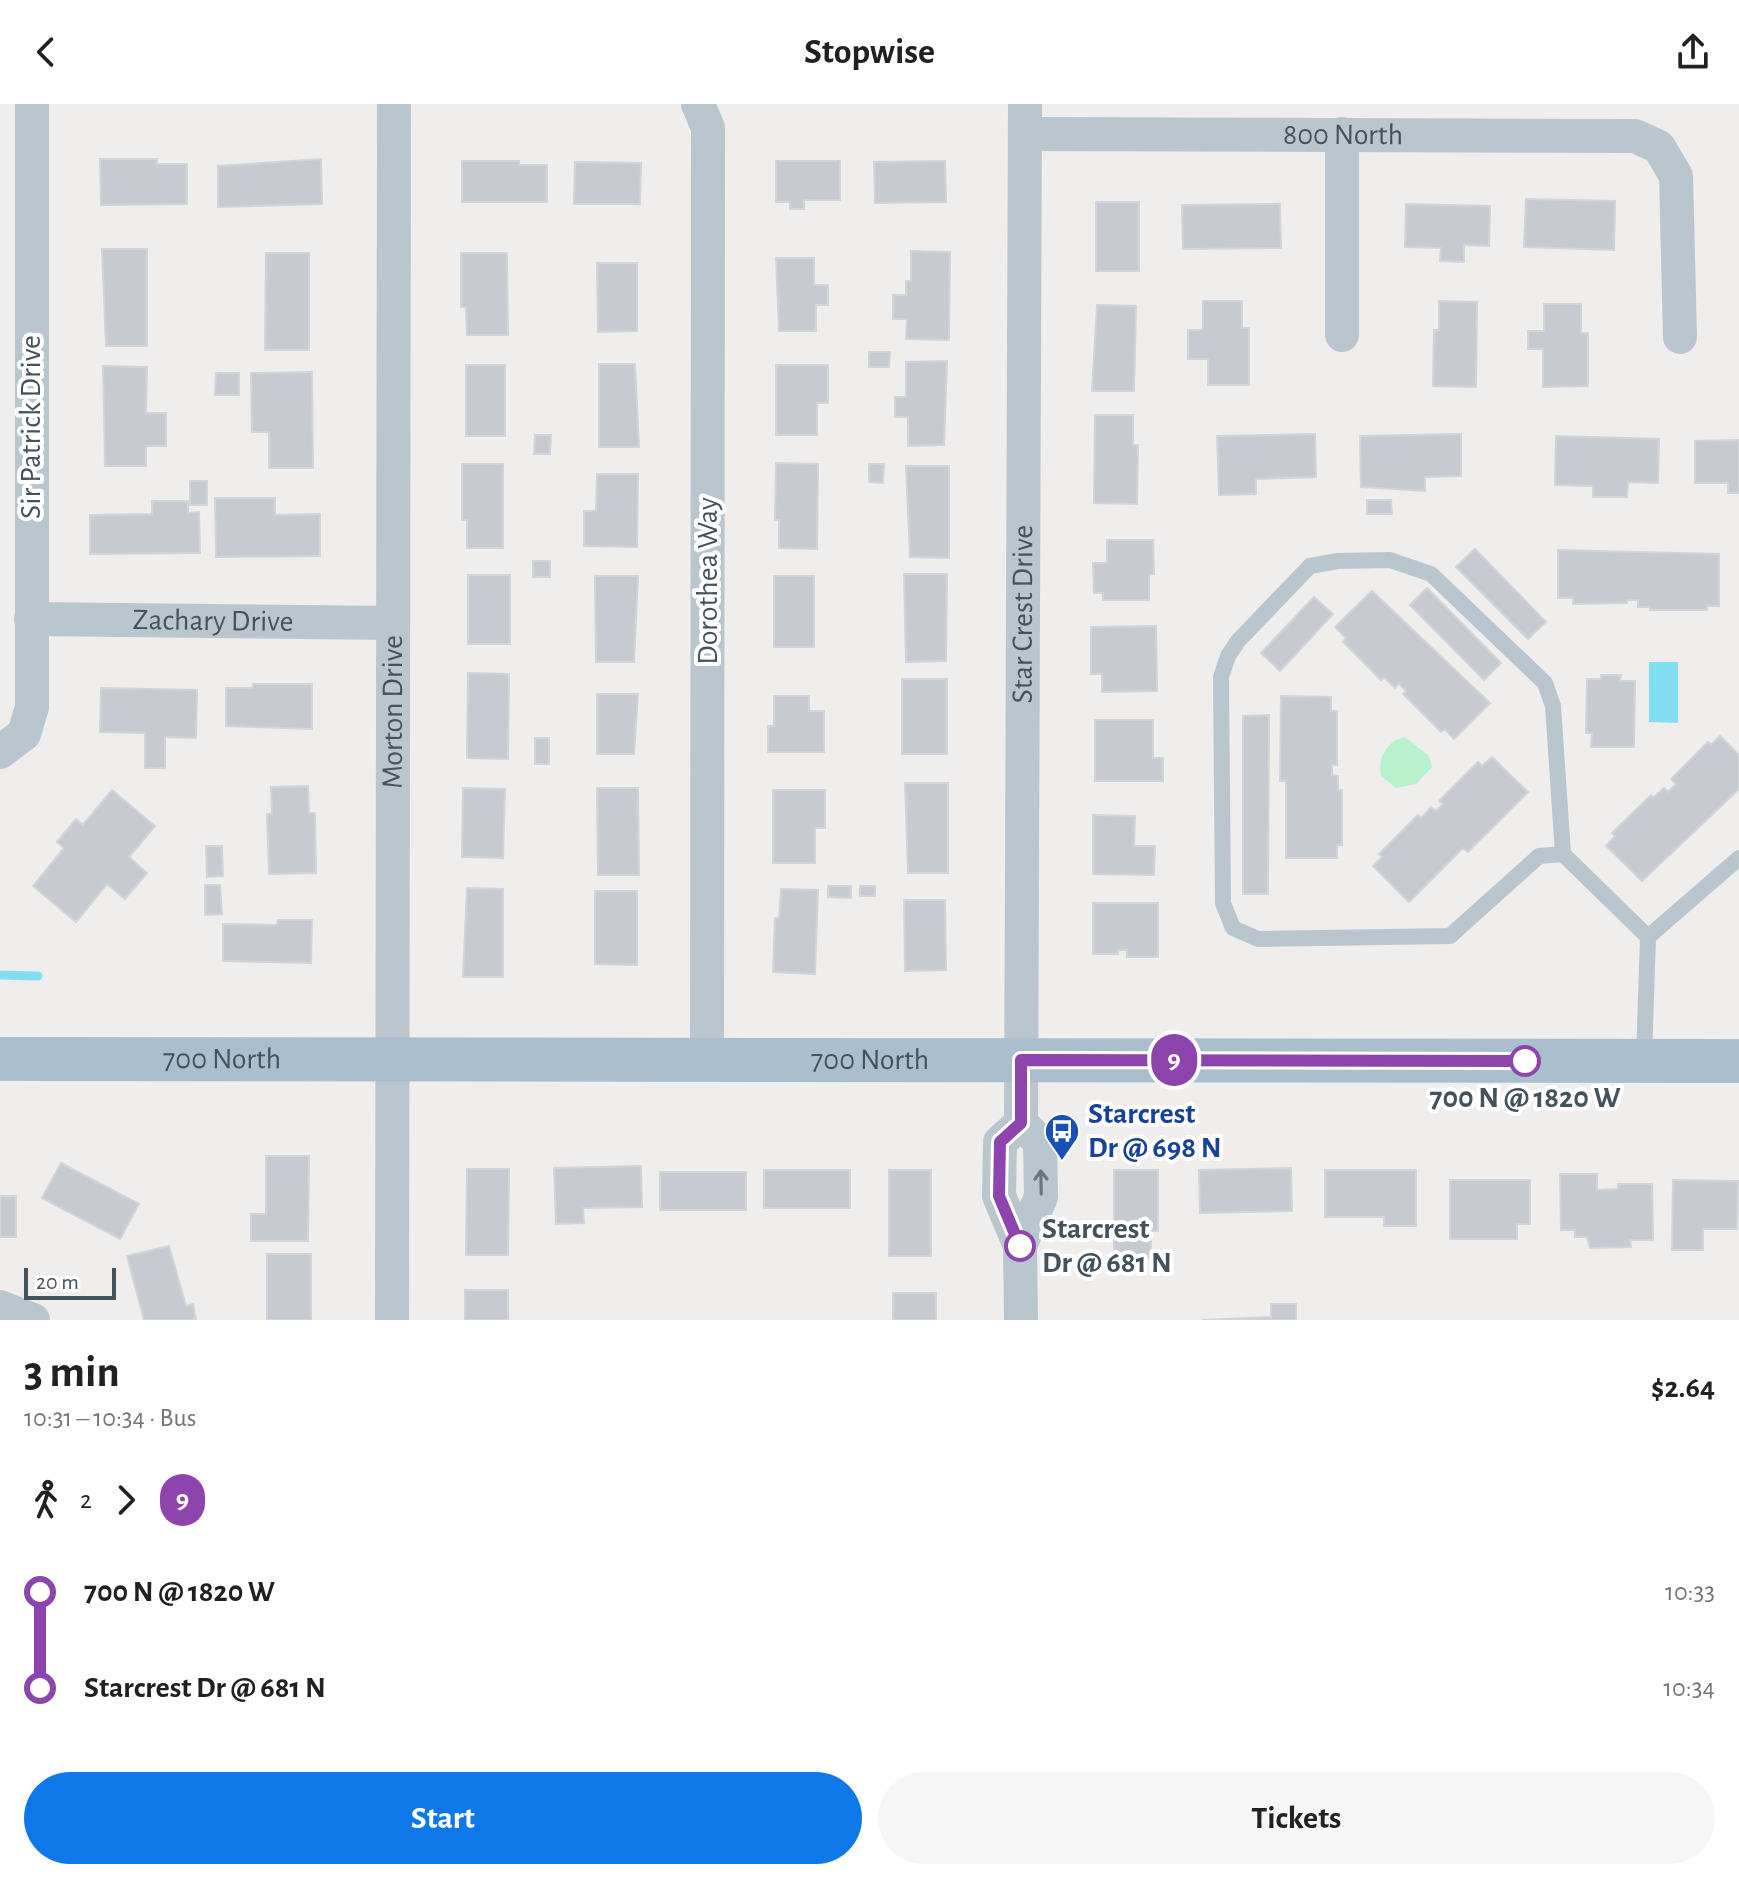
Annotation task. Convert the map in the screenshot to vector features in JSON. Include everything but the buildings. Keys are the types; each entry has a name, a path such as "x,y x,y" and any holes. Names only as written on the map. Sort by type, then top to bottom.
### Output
{"main road":[{"name":"700 North","path":"0,1059 1739,1061"}],"street":[{"name":"Sir Patrick Drive","path":"6,749 24,734 32,707 31,619 16,427 32,104"},
{"name":"Morton Drive","path":"392,1320 394,104"},
{"name":"Dorothea Way","path":"698,104 708,128 707,1060"},
{"name":"800 North","path":"1025,119 1342,134 1622,134 1648,140 1659,147 1676,176 1680,337"},
{"name":"Star Crest Drive","path":"1021,1320 1020,1246 1041,1197 1040,1142 1021,1123 1025,119"},
{"path":"1342,134 1342,335"},
{"name":"Zachary Drive","path":"31,619 393,623"},
{"path":"0,1307 33,1320"}],"lane":[{"path":"1563,854 1539,856 1450,936 1258,939 1233,928 1223,903 1221,677 1228,656 1310,566 1338,561 1390,560 1431,574 1545,683 1553,706 1563,854 1648,937"},
{"path":"1644,1061 1648,937 1739,858"}],"green space":[{"path":"1405,737 1429,756 1432,767 1416,784 1396,788 1381,776 1381,763 1388,746"}],"water":[{"path":"1649,662 1678,662 1678,723 1649,722"}],"waterway":[{"path":"0,975 38,976"}],"bus line":[{"name":"9","path":"1020,1246 999,1196 1000,1142 1021,1123 1021,1060 1525,1061"}],"place":[{"name":"700 N @ 1820 W","path":"1525,1061"},
{"name":"Starcrest Dr @ 698 N","path":"1062,1162"},
{"name":"Starcrest Dr @ 681 N","path":"1020,1246"}]}
